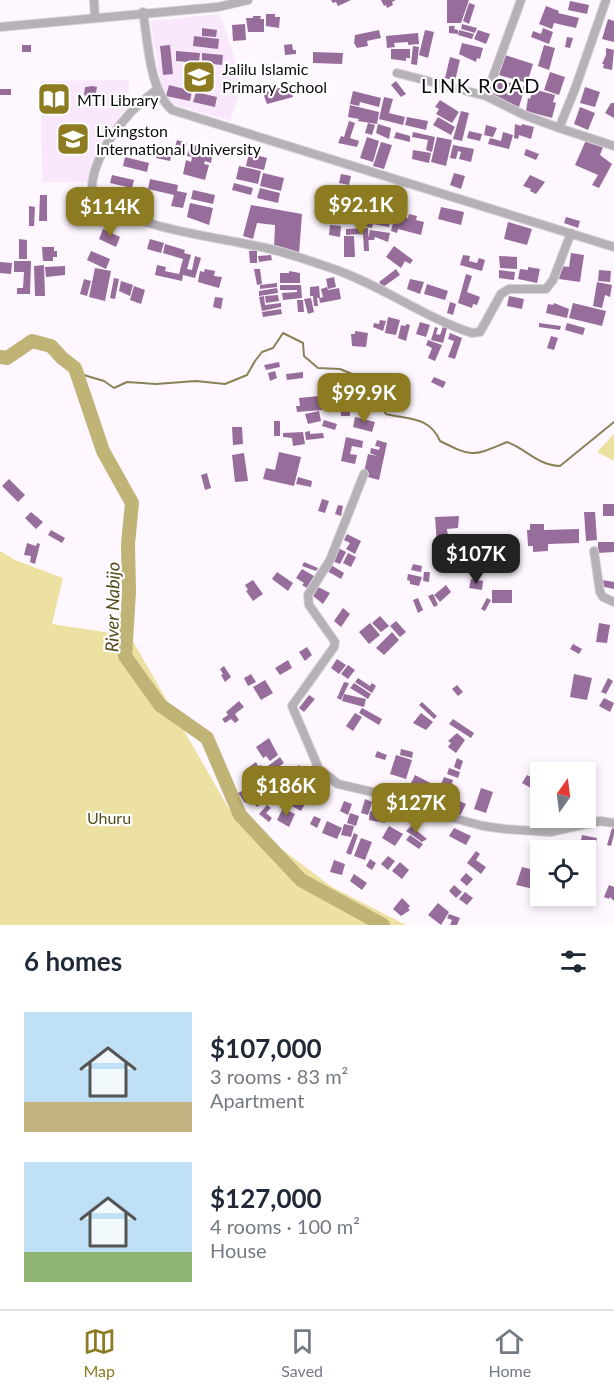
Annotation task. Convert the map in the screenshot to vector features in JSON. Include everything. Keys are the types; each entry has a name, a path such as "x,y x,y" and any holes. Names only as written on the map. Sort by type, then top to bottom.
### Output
{"street":[{"path":"94,0 94,17"},
{"path":"0,27 143,12 218,7 248,0"},
{"path":"486,96 521,0"},
{"path":"559,128 606,0"},
{"path":"143,12 156,90 172,110 614,247"},
{"path":"398,73 486,96 524,115 614,146"},
{"path":"156,90 134,110 110,139 94,175 91,188 92,196 105,206 141,219 186,232 285,253 335,269 472,333 480,332 501,294 509,289 546,289 553,280 571,233"},
{"path":"364,474 330,560 308,595 309,605 335,642 334,647 292,706 319,769 338,784 381,794 435,813 483,826 527,832 550,832 600,821 614,823"},
{"path":"594,550 600,592 603,597 614,602"}],"shaded area":[{"name":"Jalilu Islamic Primary School","path":"220,14 237,66 239,94 230,121 170,103 162,89 150,21"},
{"name":"Livingston International University","path":"129,80 128,105 98,150 87,182 42,182 41,81"}],"green space":[{"path":"614,434 614,461 597,452"},
{"name":"Uhuru","path":"0,551 15,560 63,578 52,624 130,636 229,809 332,887 406,925 0,925"}],"building":[{"path":"331,0 351,0 338,6"},
{"path":"381,0 396,0 387,8"},
{"path":"447,0 469,0 461,23 447,23"},
{"path":"570,1 589,5 587,14 568,10"},
{"path":"469,3 475,5 469,24 463,21"},
{"path":"546,6 559,11 558,13 579,18 576,28 554,23 552,29 539,24"},
{"path":"266,14 275,14 275,17 280,17 279,28 266,26"},
{"path":"253,16 261,16 260,19 264,19 264,32 248,32 246,18 253,18"},
{"path":"608,19 614,21 614,42 602,39"},
{"path":"245,24 246,40 233,41 232,25"},
{"path":"462,24 477,28 475,33 461,29"},
{"path":"449,26 455,26 454,29 458,30 458,34 449,33"},
{"path":"202,28 217,30 216,37 202,36"},
{"path":"543,28 553,32 549,44 531,37 533,31 541,34"},
{"path":"379,30 381,38 367,41 368,46 357,48 354,43 355,35"},
{"path":"425,30 434,32 428,58 419,55"},
{"path":"459,30 474,34 472,39 458,35"},
{"path":"478,30 490,34 486,44 474,39"},
{"path":"418,33 419,44 394,43 395,47 387,48 386,36"},
{"path":"194,36 219,39 218,49 193,46"},
{"path":"567,37 573,38 570,48 565,47"},
{"path":"462,43 483,48 480,59 477,58 476,62 459,54"},
{"path":"292,44 296,54 285,55 284,45"},
{"path":"22,45 31,45 31,52 22,52"},
{"path":"170,45 173,74 163,75 160,46"},
{"path":"544,45 555,48 549,70 538,66"},
{"path":"413,46 419,47 417,65 411,64"},
{"path":"606,48 614,50 612,70 603,68"},
{"path":"391,49 410,49 410,58 406,58 406,61 391,59"},
{"path":"176,51 200,53 199,63 176,61"},
{"path":"313,52 343,53 342,64 313,63"},
{"path":"202,53 223,55 222,65 202,63"},
{"path":"505,55 533,64 527,83 499,75"},
{"path":"450,57 460,60 455,81 445,78"},
{"path":"550,72 565,77 559,95 544,90"},
{"path":"497,79 525,87 519,107 502,102 503,99 492,95"},
{"path":"396,81 406,94 401,97 391,85"},
{"path":"169,85 192,91 190,101 166,96"},
{"path":"289,85 293,97 267,104 263,93"},
{"path":"85,87 97,87 95,98 84,95"},
{"path":"585,87 600,92 595,107 580,103"},
{"path":"0,89 11,89 11,95 0,95"},
{"path":"533,89 555,95 553,102 556,103 552,118 526,111 528,98 530,99"},
{"path":"353,91 381,98 379,107 360,102 359,106 350,104"},
{"path":"196,92 217,97 215,107 193,102"},
{"path":"384,97 393,99 389,113 405,117 403,125 379,119"},
{"path":"440,100 459,112 452,123 436,114 439,109 435,107"},
{"path":"611,103 614,103 614,118 605,113"},
{"path":"350,105 379,112 377,124 348,117"},
{"path":"580,107 595,113 588,130 574,124"},
{"path":"461,111 469,113 462,141 453,139"},
{"path":"407,117 428,121 426,130 405,125"},
{"path":"438,117 455,127 451,135 433,125"},
{"path":"349,121 355,123 350,138 359,141 357,147 338,143 341,136 344,137"},
{"path":"368,123 375,125 372,135 365,133"},
{"path":"378,124 391,128 389,139 376,133"},
{"path":"515,124 534,127 531,139 519,135 518,139 514,138"},
{"path":"486,125 497,128 493,137 484,135"},
{"path":"469,131 482,134 480,141 467,138"},
{"path":"396,132 410,136 410,142 394,138"},
{"path":"413,132 435,137 432,152 426,150 428,140 412,137"},
{"path":"503,132 513,135 509,149 488,144 490,138 501,141"},
{"path":"367,137 379,141 373,162 360,158"},
{"path":"437,137 452,140 446,166 431,162"},
{"path":"177,140 187,143 186,150 175,147"},
{"path":"586,140 603,147 600,155 612,164 599,188 592,185 598,175 575,165"},
{"path":"381,142 392,145 384,169 373,166"},
{"path":"190,144 213,151 211,163 205,161 204,164 209,165 205,180 183,174 186,160 191,162 192,157 187,156"},
{"path":"159,145 173,148 170,161 156,158"},
{"path":"453,145 474,149 471,162 459,159 461,152 458,151 456,159 450,158"},
{"path":"526,149 539,154 536,160 524,155"},
{"path":"413,150 431,153 429,163 412,159"},
{"path":"249,153 267,158 264,170 246,166"},
{"path":"125,157 149,163 147,172 123,166"},
{"path":"239,166 261,171 258,184 236,179"},
{"path":"263,173 284,178 281,191 260,186"},
{"path":"454,173 465,176 461,189 450,185"},
{"path":"341,174 351,176 349,185 339,183"},
{"path":"112,175 134,180 132,188 110,183"},
{"path":"530,175 545,182 536,194 523,186"},
{"path":"150,179 178,185 177,191 187,193 183,208 171,206 174,195 148,189"},
{"path":"234,183 253,188 251,195 232,190"},
{"path":"260,188 280,193 278,203 257,198"},
{"path":"129,189 141,192 139,202 126,199"},
{"path":"193,190 215,195 213,204 191,199"},
{"path":"323,192 335,193 334,204 321,202"},
{"path":"40,195 47,195 47,221 39,221"},
{"path":"190,203 213,208 209,225 187,217"},
{"path":"251,205 302,214 299,254 274,248 275,225 257,223 253,239 243,236"},
{"path":"29,206 35,207 34,226 29,226"},
{"path":"378,206 392,208 389,227 373,224 372,228 331,219 334,207 376,216"},
{"path":"441,207 464,212 461,225 438,219"},
{"path":"409,214 417,216 416,220 424,222 421,235 398,229 397,233 391,231 395,215 408,218"},
{"path":"566,217 580,221 578,228 564,223"},
{"path":"508,222 532,229 527,245 504,239"},
{"path":"330,225 341,226 340,237 329,235"},
{"path":"368,228 369,251 364,251 363,234 346,235 346,229"},
{"path":"103,229 120,237 116,247 99,239"},
{"path":"370,230 390,233 388,242 375,237 374,240 368,240"},
{"path":"344,236 354,236 355,257 344,257"},
{"path":"19,239 27,240 27,259 19,259"},
{"path":"150,239 164,243 161,253 147,249"},
{"path":"165,244 185,250 184,253 191,255 187,269 192,270 195,256 201,258 195,278 179,274 183,259 163,253"},
{"path":"394,246 413,260 410,264 405,261 401,268 386,257"},
{"path":"42,247 54,247 57,257 53,257 53,261 43,261"},
{"path":"257,250 257,263 250,263 249,251"},
{"path":"91,251 110,259 106,269 87,260"},
{"path":"571,253 584,255 580,282 559,279 561,266 569,267"},
{"path":"271,255 272,260 259,262 258,256"},
{"path":"463,255 470,256 469,261 477,263 479,258 485,260 482,271 460,265"},
{"path":"499,256 517,257 517,269 500,268"},
{"path":"14,261 31,261 30,294 17,294 17,288 23,288 24,272 14,272"},
{"path":"0,262 12,263 11,274 0,273"},
{"path":"44,265 45,296 35,296 34,266"},
{"path":"157,265 166,267 165,271 183,275 182,281 155,275"},
{"path":"65,266 65,275 46,277 45,267"},
{"path":"528,267 540,269 537,283 518,279 520,269 528,270"},
{"path":"95,268 111,271 105,301 89,297"},
{"path":"205,269 215,271 214,276 222,277 219,288 198,282 200,271 204,272"},
{"path":"254,269 260,269 262,284 257,285"},
{"path":"396,269 400,275 383,287 379,282"},
{"path":"499,270 515,272 514,280 499,278"},
{"path":"599,270 611,271 610,282 598,281"},
{"path":"289,271 300,273 300,283 280,283 280,273 289,273"},
{"path":"466,274 472,276 467,292 480,297 477,305 473,304 472,308 458,303"},
{"path":"334,277 336,287 328,289 326,279"},
{"path":"114,278 119,279 115,299 110,298"},
{"path":"84,279 91,281 87,296 80,294"},
{"path":"410,279 424,282 420,294 407,289"},
{"path":"121,281 133,285 130,296 119,291"},
{"path":"597,282 612,285 610,297 605,295 602,308 593,306"},
{"path":"277,283 277,287 260,289 260,285"},
{"path":"427,284 448,291 445,300 424,294"},
{"path":"280,285 301,285 302,298 283,300 282,293 297,292 297,290 280,290"},
{"path":"134,286 145,290 141,304 130,300"},
{"path":"319,286 320,298 323,297 321,289 327,287 328,290 339,288 341,299 320,303 317,298 318,306 314,306 313,296 310,296 310,287"},
{"path":"277,288 278,293 259,296 259,291"},
{"path":"278,295 279,301 266,303 265,296"},
{"path":"264,296 265,305 281,303 281,307 262,311 259,297"},
{"path":"509,296 524,299 522,309 507,306"},
{"path":"215,297 223,298 221,309 213,307"},
{"path":"311,298 314,312 308,314 304,299"},
{"path":"297,300 303,300 304,312 298,312"},
{"path":"450,302 456,304 453,315 447,313"},
{"path":"554,303 569,309 567,318 546,313 548,304 553,305"},
{"path":"573,303 606,311 602,326 569,318"},
{"path":"281,309 282,314 263,317 262,312"},
{"path":"388,317 400,320 396,335 385,333"},
{"path":"380,320 386,321 383,331 373,327 374,323 379,324"},
{"path":"420,322 430,325 426,337 416,334"},
{"path":"539,323 561,326 560,330 539,327"},
{"path":"567,323 585,328 583,335 565,330"},
{"path":"401,325 410,325 406,341 398,338"},
{"path":"435,327 438,328 436,334 440,335 443,327 447,328 443,343 431,340"},
{"path":"355,331 368,333 366,347 352,346 351,334 355,334"},
{"path":"450,333 462,338 455,359 448,357 454,341 448,339"},
{"path":"551,336 558,338 554,350 547,348"},
{"path":"428,340 442,345 435,361 428,358 432,348 426,345"},
{"path":"279,362 280,367 266,370 264,365"},
{"path":"275,371 277,378 270,381 268,373"},
{"path":"303,372 303,378 287,380 286,374"},
{"path":"434,377 446,382 443,388 431,382"},
{"path":"319,396 322,410 297,412 296,406 300,406 299,398"},
{"path":"340,399 349,399 350,416 341,416"},
{"path":"319,411 321,421 308,424 305,414"},
{"path":"355,417 375,422 372,432 353,427"},
{"path":"324,420 337,424 335,430 322,426"},
{"path":"274,421 280,421 280,436 274,436"},
{"path":"232,427 242,427 243,444 233,445"},
{"path":"310,431 310,434 323,433 324,438 306,440 305,432"},
{"path":"303,432 305,444 293,446 292,438 283,437 283,433"},
{"path":"346,437 363,441 362,448 352,446 350,454 357,455 355,464 341,461"},
{"path":"377,440 387,443 379,480 368,477 364,472 368,454 377,456 370,453 371,448 379,450 380,447 375,446"},
{"path":"279,452 301,457 294,486 263,479 266,468 275,470"},
{"path":"244,453 248,481 235,482 232,455"},
{"path":"207,473 211,488 205,490 201,475"},
{"path":"298,477 312,481 311,487 296,484"},
{"path":"9,479 25,495 18,502 2,486"},
{"path":"322,499 329,501 325,513 318,511"},
{"path":"603,504 614,504 614,516 603,516"},
{"path":"338,505 343,506 341,516 335,514"},
{"path":"31,512 43,522 36,529 25,518"},
{"path":"584,512 595,512 597,540 586,541"},
{"path":"459,516 458,528 447,529 449,543 437,544 435,517"},
{"path":"530,524 544,524 544,530 579,529 579,543 548,544 548,551 533,552 533,546 528,546 527,530 530,530"},
{"path":"51,530 65,538 62,543 48,535"},
{"path":"347,534 361,541 355,554 346,549 350,543 344,540"},
{"path":"598,542 614,542 614,552 598,553"},
{"path":"27,543 36,546 37,543 40,544 35,564 30,562 31,556 24,555"},
{"path":"452,546 453,552 488,547 490,560 451,566 450,560 443,561 441,548"},
{"path":"338,548 346,552 340,564 332,561"},
{"path":"348,553 356,557 351,567 343,563"},
{"path":"304,562 318,568 316,571 302,566"},
{"path":"413,564 422,566 421,572 411,570"},
{"path":"331,565 344,573 341,579 327,571"},
{"path":"302,569 314,576 307,588 296,578"},
{"path":"277,572 293,583 288,591 272,579"},
{"path":"424,572 430,572 429,582 423,581"},
{"path":"408,574 422,577 419,586 410,584 407,580"},
{"path":"471,579 483,581 482,590 469,588"},
{"path":"253,580 263,594 253,601 245,585"},
{"path":"602,580 614,582 614,589 600,586"},
{"path":"446,585 451,592 440,602 434,595"},
{"path":"318,587 330,593 323,604 313,596"},
{"path":"492,590 512,590 512,603 492,603"},
{"path":"433,594 438,605 434,607 428,596"},
{"path":"418,598 423,610 418,613 413,600"},
{"path":"487,598 491,600 485,611 481,609"},
{"path":"343,608 350,614 341,627 334,621"},
{"path":"380,616 389,626 381,632 372,623"},
{"path":"396,621 406,632 400,637 390,626"},
{"path":"370,623 380,635 369,644 359,632"},
{"path":"599,623 610,625 607,643 596,642"},
{"path":"392,632 399,640 384,655 376,648"},
{"path":"573,644 582,649 579,654 570,649"},
{"path":"307,647 312,655 305,661 299,652"},
{"path":"337,659 346,665 339,674 331,668"},
{"path":"288,660 292,668 280,675 275,668"},
{"path":"348,665 355,670 348,679 341,674"},
{"path":"224,666 231,677 225,682 220,669"},
{"path":"251,674 256,682 248,686 244,678"},
{"path":"574,674 592,678 587,700 570,697"},
{"path":"358,678 370,686 372,683 376,686 372,693 355,682"},
{"path":"608,678 613,681 606,694 601,692"},
{"path":"265,680 273,693 261,700 253,687"},
{"path":"344,682 349,683 341,700 337,698"},
{"path":"354,683 371,694 368,699 350,688"},
{"path":"457,685 463,692 458,696 452,689"},
{"path":"344,694 366,699 364,707 342,701"},
{"path":"309,695 315,699 304,712 299,708"},
{"path":"604,698 614,703 610,712 599,706"},
{"path":"239,701 244,707 235,714 239,720 235,723 231,719 225,723 222,719 228,715 226,712"},
{"path":"422,702 437,716 434,719 419,705"},
{"path":"362,708 382,719 379,725 359,713"},
{"path":"355,713 362,717 353,731 346,726"},
{"path":"421,713 433,722 426,730 413,723"},
{"path":"453,719 474,733 471,738 449,724"},
{"path":"457,733 465,740 456,753 448,747 451,743 448,741"},
{"path":"269,738 278,755 270,761 266,756 263,758 256,747"},
{"path":"401,749 413,752 412,758 400,755"},
{"path":"377,751 387,755 385,760 375,757"},
{"path":"396,755 412,760 406,779 390,774"},
{"path":"280,757 284,763 274,770 280,778 274,782 264,769"},
{"path":"457,758 463,761 460,770 454,767"},
{"path":"256,762 258,766 261,765 267,777 253,785 246,773 251,771 249,767"},
{"path":"299,765 309,776 299,784 289,772"},
{"path":"449,768 460,772 458,778 447,774"},
{"path":"287,774 296,784 293,787 283,778"},
{"path":"415,775 434,785 428,796 410,785"},
{"path":"527,775 530,777 530,788 522,783"},
{"path":"444,777 453,780 451,787 441,784"},
{"path":"282,778 293,790 285,797 274,783"},
{"path":"270,780 280,795 265,803 259,794 270,786 267,781"},
{"path":"436,787 443,790 438,801 432,798"},
{"path":"481,788 493,792 486,813 474,809"},
{"path":"297,790 309,797 301,811 288,804"},
{"path":"242,791 249,801 245,803 238,793"},
{"path":"258,795 264,802 257,807 251,800"},
{"path":"446,795 466,804 459,818 437,808"},
{"path":"365,799 372,802 368,815 361,813"},
{"path":"344,801 352,804 348,815 340,811"},
{"path":"267,805 271,808 266,813 272,818 269,822 259,814"},
{"path":"283,808 295,814 289,827 277,820"},
{"path":"370,811 387,815 385,823 369,820"},
{"path":"350,813 359,816 356,826 347,823"},
{"path":"314,816 321,819 317,828 310,824"},
{"path":"327,821 342,828 337,839 322,833"},
{"path":"344,824 354,826 351,837 341,835"},
{"path":"389,826 403,834 395,846 382,838"},
{"path":"411,826 427,839 422,842 406,831"},
{"path":"454,828 471,836 466,845 449,836"},
{"path":"612,828 614,834 611,846 607,845"},
{"path":"354,833 358,835 351,855 346,853"},
{"path":"410,835 423,844 419,849 406,840"},
{"path":"582,835 597,838 596,843 596,840 581,840"},
{"path":"361,838 372,842 365,860 354,856"},
{"path":"476,851 480,854 476,860 486,867 481,874 467,863"},
{"path":"388,856 395,861 388,870 381,864"},
{"path":"370,859 376,863 372,870 366,866"},
{"path":"334,860 345,864 342,875 330,872"},
{"path":"400,862 409,870 402,879 392,871"},
{"path":"522,867 530,869 530,888 516,885"},
{"path":"466,873 473,879 467,886 460,880"},
{"path":"354,874 367,883 362,890 350,881"},
{"path":"454,885 462,892 456,898 449,891"},
{"path":"609,885 614,887 614,901 610,897 609,899 604,897"},
{"path":"465,892 473,898 467,905 459,899"},
{"path":"402,898 410,906 408,908 410,910 401,916 393,909"},
{"path":"438,903 449,912 441,925 428,915"},
{"path":"449,914 460,918 457,925 450,925 452,920 447,918"}],"waterway":[{"path":"77,373 104,381 114,388 127,382 156,384 196,381 225,384 247,375 262,352 273,348 283,333 303,343 304,356 318,368 340,369 362,378 386,414 418,420 430,427 440,441 467,452 480,452 507,442 545,463 560,466 614,422"},
{"name":"River Nabijo","path":"0,357 7,358 32,341 51,346 75,368 103,451 132,503 128,544 129,592 125,656 160,705 207,738 240,815 301,880 383,925"}],"place":[{"name":"Jalilu Islamic Primary School","path":"199,77"},
{"name":"MTI Library","path":"54,99"},
{"name":"Livingston International University","path":"73,139"}],"district":[{"name":"LINK ROAD","path":"481,85"}]}
